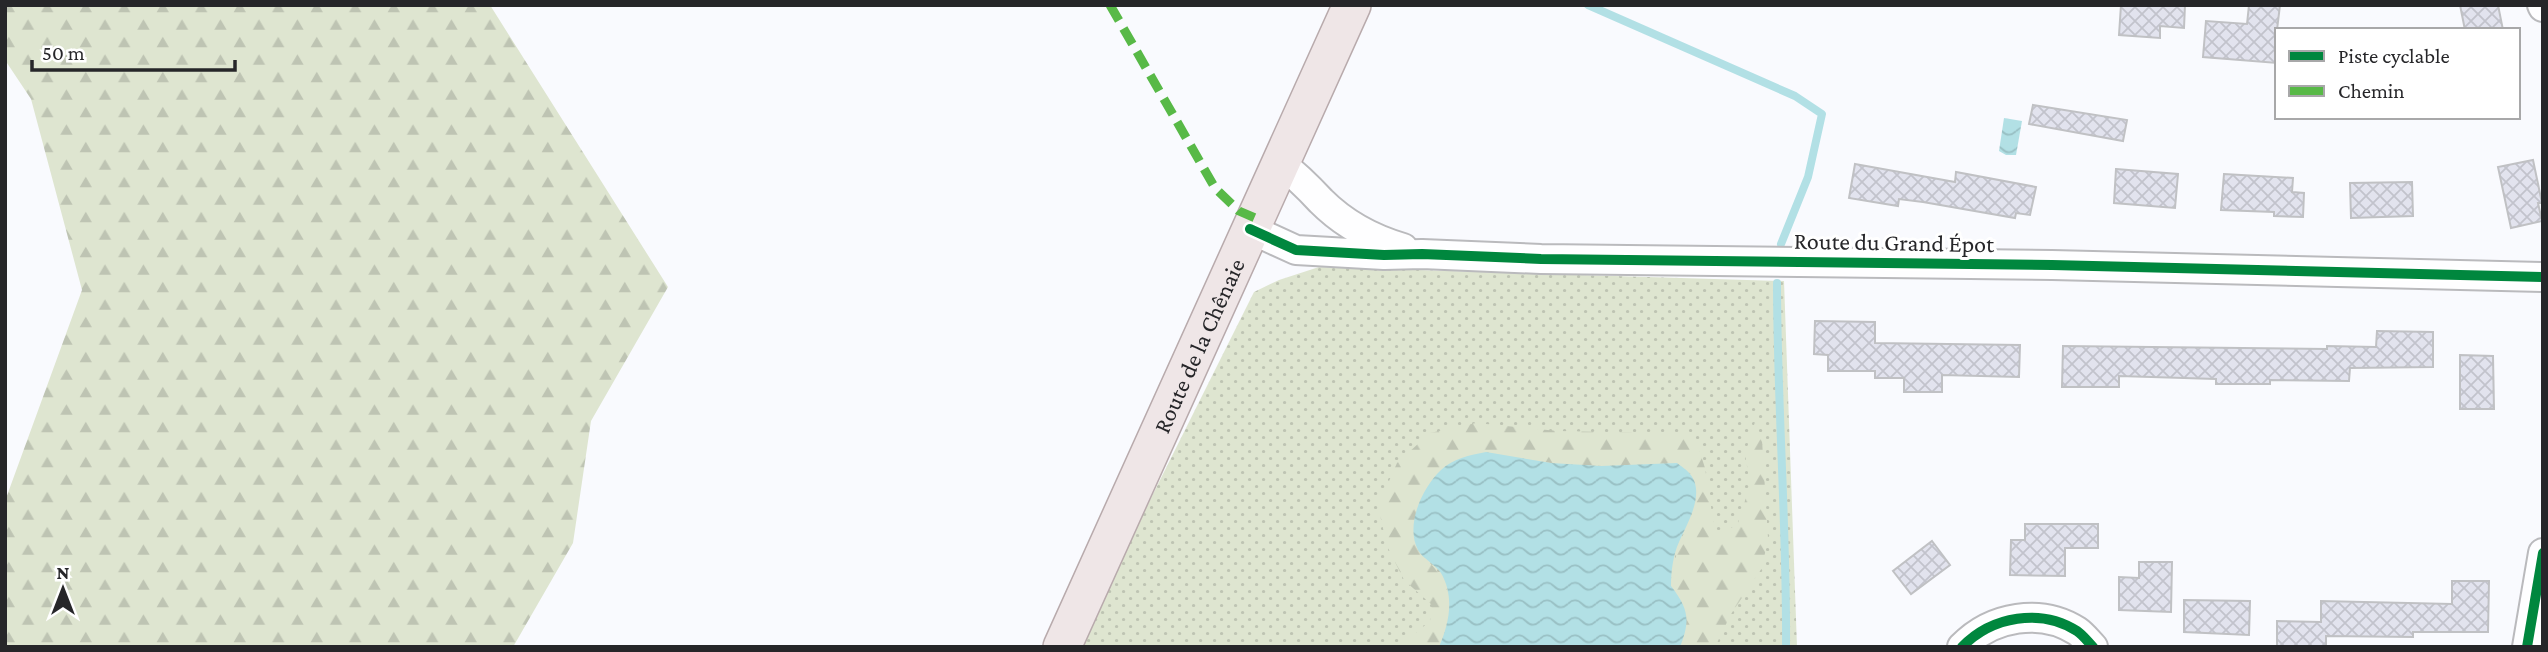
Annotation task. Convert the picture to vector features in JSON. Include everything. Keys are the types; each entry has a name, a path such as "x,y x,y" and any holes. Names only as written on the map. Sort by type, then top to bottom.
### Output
{"main road":[{"name":"Route de la Chênaie","path":"1062,647 1352,5"}],"street":[{"name":"Route du Grand Épot","path":"1280,163 1300,177 1322,202 1349,224 1379,241 1422,254"},
{"name":"Route du Grand Épot","path":"1250,229 1296,250 1384,255 2052,265 2543,277"},
{"path":"2527,647 2543,553"},
{"path":"1962,647 1990,626 2016,618 2052,620 2079,632 2093,647"}],"green space":[{"path":"5,5 490,5 668,287 591,421 573,543 513,647 5,647 5,501 82,290 31,99 5,60"},
{"path":"1319,267 1784,281 1797,647 1080,647 1100,600 1254,292 1279,280"},
{"path":"1755,422 1762,440 1768,538 1762,568 1731,614 1715,647 1680,647 1683,602 1671,586 1678,544 1689,524 1696,496 1692,475 1677,463 1602,466 1551,463 1486,452 1418,550 1439,574 1448,594 1448,617 1439,647 1399,647 1430,621 1432,605 1404,580 1387,546 1378,506 1397,463 1430,433 1476,423 1558,431 1694,434 1705,468 1716,539 1738,523 1750,485 1745,454"}],"water":[{"path":"2004,118 2022,121 2016,155 2006,155 1999,151"},
{"path":"1486,452 1551,463 1601,466 1677,463 1690,474 1696,490 1696,499 1675,552 1671,581 1686,615 1686,629 1680,647 1439,647 1448,620 1448,591 1441,573 1418,550 1414,540 1415,518 1422,497 1445,466 1456,460"}],"building":[{"path":"2121,5 2185,5 2184,28 2160,26 2160,38 2119,35"},
{"path":"2249,5 2280,5 2277,28 2275,28 2275,63 2203,57 2206,21 2247,24"},
{"path":"2460,5 2498,5 2503,28 2465,28"},
{"path":"2033,105 2127,120 2123,141 2029,124"},
{"path":"2533,160 2542,203 2538,203 2542,221 2511,228 2498,167"},
{"path":"1855,164 1955,182 1956,172 2036,187 2030,215 2016,213 2015,218 1899,199 1898,206 1849,198"},
{"path":"2116,169 2178,174 2175,208 2114,203"},
{"path":"2224,174 2293,178 2292,192 2304,193 2303,217 2274,216 2274,212 2221,210"},
{"path":"2412,182 2413,216 2351,218 2350,183"},
{"path":"1815,321 1875,322 1875,343 2020,345 2019,377 1942,375 1942,392 1904,392 1904,378 1875,378 1875,371 1828,371 1828,355 1814,354"},
{"path":"2377,331 2433,332 2433,367 2350,368 2349,381 2270,380 2270,384 2216,384 2216,379 2119,376 2119,387 2062,387 2063,346 2327,349 2327,346 2376,347"},
{"path":"2460,355 2493,356 2494,409 2460,409"},
{"path":"2025,524 2098,524 2098,548 2065,548 2065,576 2010,575 2011,540 2025,540"},
{"path":"1932,541 1950,565 1911,594 1893,571"},
{"path":"2139,562 2172,562 2171,612 2119,610 2119,577 2139,578"},
{"path":"2452,581 2489,581 2488,632 2413,632 2413,637 2326,636 2326,647 2277,647 2277,621 2321,622 2321,601 2452,604"},
{"path":"2184,600 2250,601 2249,635 2184,632"}],"waterway":[{"path":"1588,5 1795,96 1822,114 1808,177 1781,244"},
{"path":"1777,283 1786,647"}],"marked path":[{"path":"1110,5 1215,188 1239,211 1255,218"}],"cycle path":[{"path":"1250,229 1296,250 1384,255 2052,265 2543,277"},
{"path":"2527,647 2543,553"},
{"path":"1962,647 1974,636 2002,622 2033,618 2063,624 2079,633 2093,647"}]}
